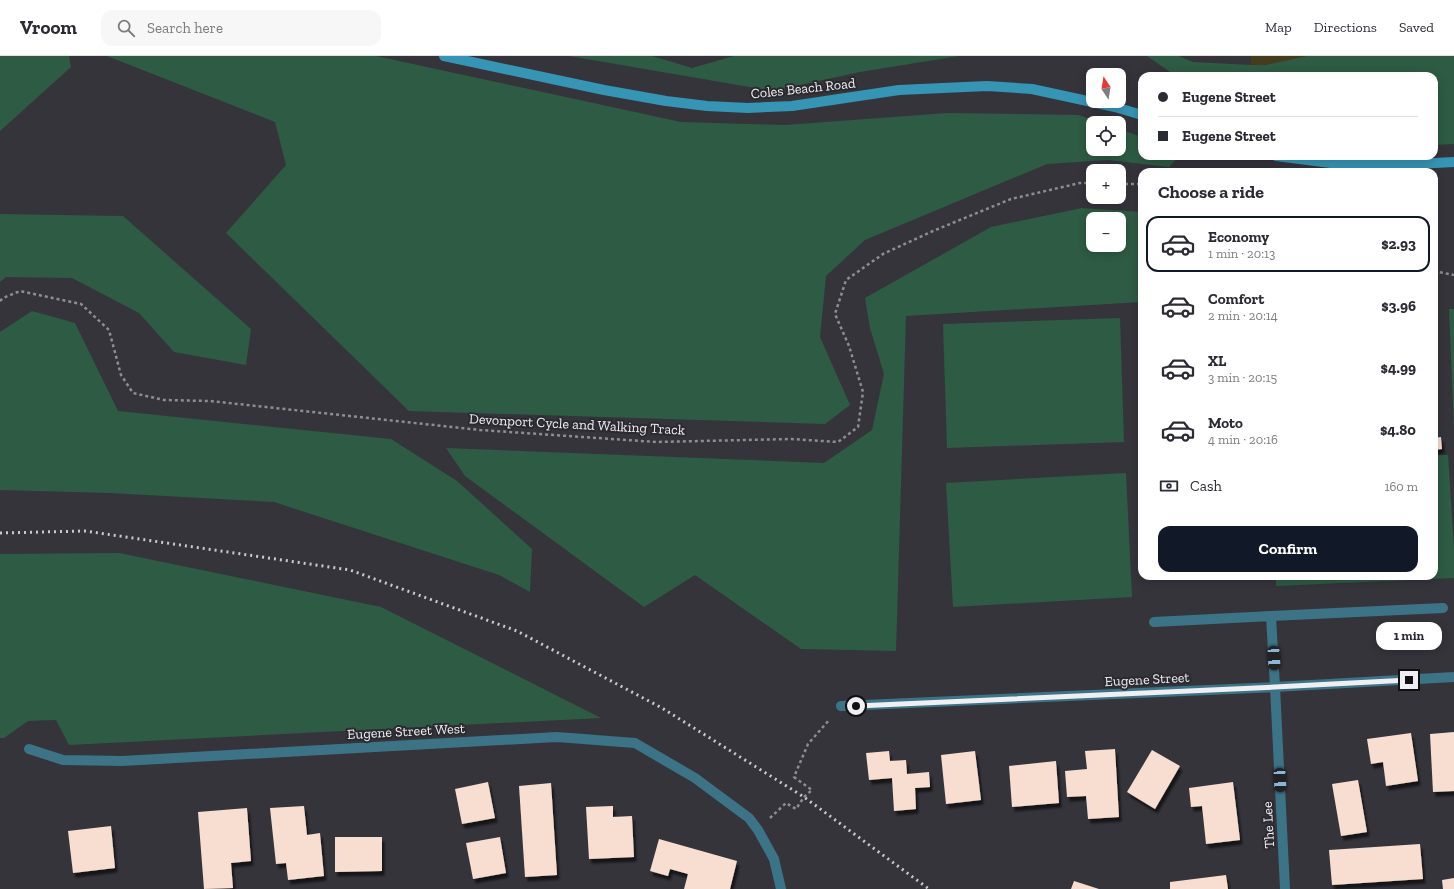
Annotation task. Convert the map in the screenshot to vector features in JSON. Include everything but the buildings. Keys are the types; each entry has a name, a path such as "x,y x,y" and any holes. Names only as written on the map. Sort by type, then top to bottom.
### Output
{"street":[{"name":"Coles Beach Road","path":"444,56 604,90 666,101 707,106 748,108 792,106 899,90 987,86 1032,89 1115,107 1138,114"},
{"path":"1307,160 1346,165 1396,165 1454,162"},
{"path":"1154,622 1443,608"},
{"name":"The Lee","path":"1271,616 1285,889"},
{"name":"Eugene Street","path":"841,706 1275,687 1454,677"},
{"name":"Eugene Street West","path":"29,749 64,760 122,761 557,737 635,743 695,778 749,818 758,830 774,859 781,889"}],"path":[{"name":"Devonport Cycle and Walking Track","path":"0,301 3,298 20,291 81,304 109,330 121,375 133,393 164,400 210,401 480,430 656,442 791,439 838,442 858,427 863,392 849,346 836,314 846,280 883,254 933,231 1011,199 1080,182 1086,182"},
{"path":"1126,184 1138,184"},
{"path":"1438,272 1454,275"},
{"path":"758,830 786,803 796,809 804,797 812,790 794,777 808,744 841,706"}],"green space":[{"path":"0,56 69,56 71,67 0,131"},
{"path":"107,56 376,56 681,122 785,125 947,113 1078,115 1086,118 1086,156 1126,156 1126,131 1138,136 1138,160 1175,160 1169,167 1108,160 1047,164 865,240 826,276 820,337 850,405 825,424 409,411 226,233 286,165 275,122"},
{"path":"569,56 652,56 692,68 734,56 959,56 860,72 773,91"},
{"path":"1147,56 1179,56 1193,62 1251,65 1251,56 1454,56 1454,144 1438,145 1438,72 1170,72"},
{"path":"1082,208 1138,212 1138,302 906,316 896,651 801,649 695,575 644,607 465,476 446,448 824,463 872,430 884,374 870,328 865,298 991,227"},
{"path":"0,214 123,216 251,329 246,365 174,352 139,313 72,278 6,277 0,282"},
{"path":"1449,309 1454,309 1454,428"},
{"path":"32,311 75,323 118,411 391,439 457,481 532,549 530,592 499,575 274,502 110,493 0,490 0,332"},
{"path":"1120,318 1124,442 947,448 943,324"},
{"path":"1438,455 1448,455 1454,549 1454,578 1438,579"},
{"path":"1126,473 1132,597 953,607 946,483"},
{"path":"119,553 381,607 601,718 69,745 56,720 28,721 4,738 0,738 0,554"},
{"path":"1276,580 1410,580 1276,586"}],"sand":[{"path":"1251,56 1307,56 1266,65 1251,65"}],"railway":[{"path":"0,533 85,531 350,570 517,631 662,708 804,797 929,889"}],"route":[{"path":"856,706 1409,680"}]}
